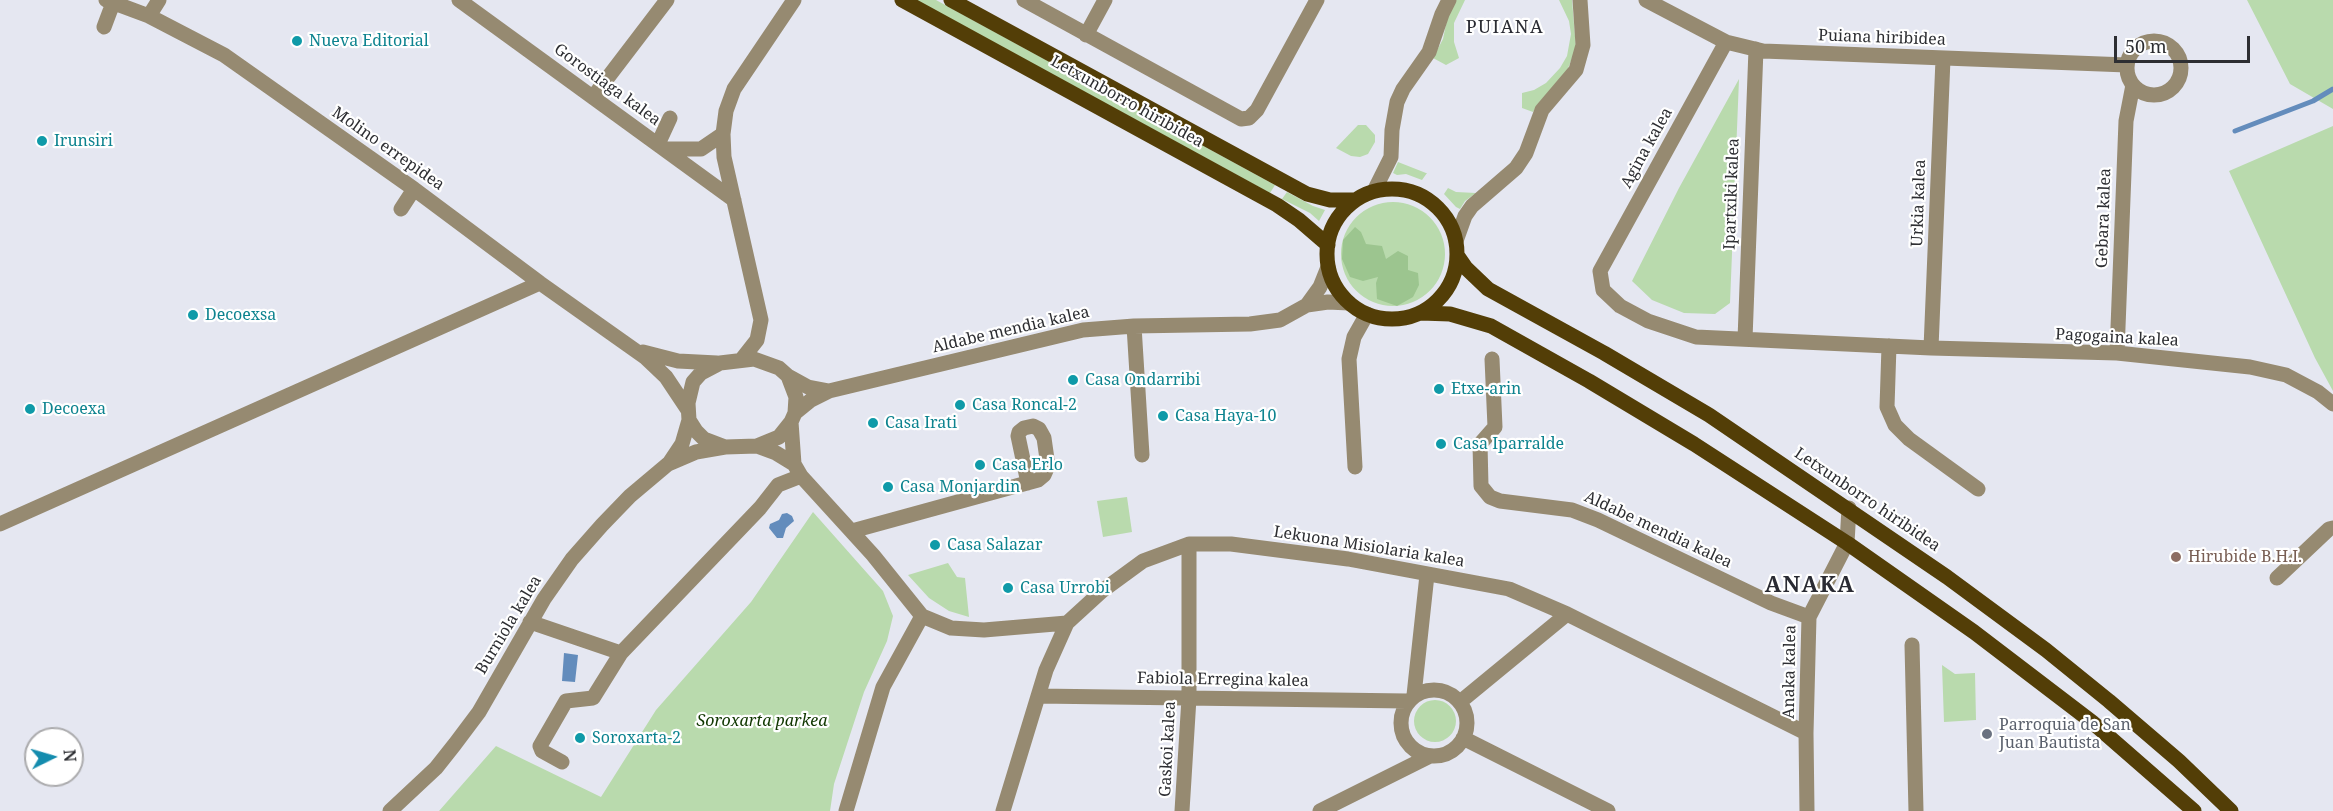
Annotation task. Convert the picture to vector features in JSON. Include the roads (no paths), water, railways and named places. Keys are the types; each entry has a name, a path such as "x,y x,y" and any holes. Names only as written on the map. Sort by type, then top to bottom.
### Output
{"main road":[{"name":"Letxunborro hiribidea","path":"902,0 1277,205 1328,245"},
{"name":"Letxunborro hiribidea","path":"951,0 1307,194 1330,200 1355,200"},
{"path":"1395,188 1414,192 1432,202 1446,217 1457,248 1454,274 1441,298 1421,313 1400,319 1367,314 1349,303 1335,286 1328,267 1328,245 1334,225 1346,207 1355,200 1374,191 1395,188"},
{"name":"Letxunborro hiribidea","path":"1457,248 1466,268 1488,288 1604,352 1709,415 1947,576 2109,700 2180,761 2231,811"},
{"path":"1421,313 1464,317 1503,332 1694,444 1847,543 2029,671 2092,722 2194,811"}],"street":[{"path":"149,16 159,0"},
{"name":"Gorostiaga kalea","path":"459,0 734,200"},
{"path":"593,97 667,0"},
{"path":"742,359 757,340 761,320 724,157 723,134 726,111 734,89 794,0"},
{"path":"1024,0 1241,119 1249,118 1257,110 1317,0"},
{"path":"1086,34 1105,0"},
{"path":"1374,191 1391,157 1392,130 1397,102 1403,89 1429,52 1449,0"},
{"path":"1457,248 1462,222 1472,206 1516,168 1526,153 1542,110 1575,70 1583,45 1580,0"},
{"name":"Puiana hiribidea","path":"1646,0 1726,42 1756,50 2127,65"},
{"path":"104,27 110,2"},
{"name":"Molino errepidea","path":"110,2 149,16 224,55 414,189 635,350 666,377 688,415"},
{"path":"2152,41 2170,46 2180,61 2179,79 2166,93 2148,95 2133,85 2127,72 2127,65 2135,48 2152,41"},
{"name":"Agina kalea","path":"1600,271 1726,42"},
{"name":"Ipartxiki kalea","path":"1745,339 1756,50"},
{"name":"Urkia kalea","path":"1931,348 1943,59"},
{"name":"Gebara kalea","path":"2117,353 2126,121 2133,85"},
{"path":"670,118 661,147 701,149 723,134"},
{"path":"401,209 414,189"},
{"path":"1307,305 1320,287 1328,267"},
{"name":"Pagogaina kalea","path":"1600,271 1603,290 1620,306 1648,321 1696,337 1931,348 2117,353 2250,367 2286,375 2318,392 2333,404"},
{"path":"0,524 540,283"},
{"name":"Aldabe mendia kalea","path":"793,417 811,400 829,391 1083,330 1134,326 1265,323 1287,317 1307,305 1328,302 1349,303"},
{"path":"1355,466 1349,360 1354,337 1367,314"},
{"path":"1134,326 1142,455"},
{"path":"1889,346 1887,407 1895,425 1909,439 1978,489"},
{"name":"Molino errepidea","path":"635,350 678,361 720,363"},
{"path":"793,417 779,437 757,446 725,447 704,439 696,431 688,415 688,396 693,382 701,372 720,363 742,359 766,362 779,368 788,376 796,397 793,417 798,470"},
{"name":"Aldabe mendia kalea","path":"1492,359 1495,427 1480,444 1481,486 1490,497 1500,501 1572,510 1598,520 1771,603 1809,617"},
{"name":"Aldabe mendia kalea","path":"788,376 808,387 829,391"},
{"name":"Burniola kalea","path":"390,811 436,768 479,712 530,622 572,560 630,496 668,464 682,444 688,415"},
{"path":"757,446 776,453 798,470 922,616 951,628 984,630 1067,623 1046,670 1003,811"},
{"name":"Burniola kalea","path":"668,464 696,452 725,447"},
{"path":"562,762 542,751 540,746 566,701 593,698 621,653 760,508 778,485 798,470"},
{"path":"852,531 1028,483"},
{"path":"1847,543 1849,508"},
{"path":"2277,578 2329,529 2333,528"},
{"name":"Anaka kalea","path":"1808,811 1806,733 1809,617 1847,543"},
{"name":"Lekuona Misiolaria kalea","path":"1067,623 1102,591 1143,561 1189,544 1231,544 1348,559 1509,589 1567,614 1806,733"},
{"name":"Gaskoi kalea","path":"1182,811 1188,698 1189,544"},
{"path":"1411,698 1425,690 1439,689 1448,692 1460,702 1467,721 1463,738 1454,750 1444,755 1430,756 1416,752 1407,743 1400,728 1401,715 1411,698 1427,575"},
{"path":"1460,702 1567,614"},
{"path":"846,811 883,687 922,616"},
{"path":"530,622 621,653"},
{"path":"1912,645 1916,811"},
{"name":"Fabiola Erregina kalea","path":"1038,696 1411,698"},
{"path":"1463,738 1608,811"},
{"path":"1323,810 1430,756"}],"water":[{"path":"787,513 794,521 786,528 783,538 777,538 769,528 770,524 779,520 782,514"},
{"path":"564,653 578,655 575,682 562,681"}],"waterway":[{"path":"2235,131 2313,101 2333,89"}],"place":[{"name":"Nueva Editorial","path":"297,41"},
{"name":"Irunsiri","path":"42,141"},
{"name":"Decoexsa","path":"193,315"},
{"name":"Casa Ondarribi","path":"1073,380"},
{"name":"Etxe-arin","path":"1439,389"},
{"name":"Casa Roncal-2","path":"960,405"},
{"name":"Decoexa","path":"30,409"},
{"name":"Casa Haya-10","path":"1163,416"},
{"name":"Casa Irati","path":"873,423"},
{"name":"Casa Iparralde","path":"1441,444"},
{"name":"Casa Erlo","path":"980,465"},
{"name":"Casa Monjardin","path":"888,487"},
{"name":"Casa Salazar","path":"935,545"},
{"name":"Hirubide B.H.I.","path":"2176,557"},
{"name":"Casa Urrobi","path":"1008,588"},
{"name":"Parroquia de San Juan Bautista","path":"1987,734"},
{"name":"Soroxarta-2","path":"580,738"}],"district":[{"name":"PUIANA","path":"1505,28"},
{"name":"ANAKA","path":"1810,586"}],"park label":[{"name":"Soroxarta parkea","path":"762,721"}]}
